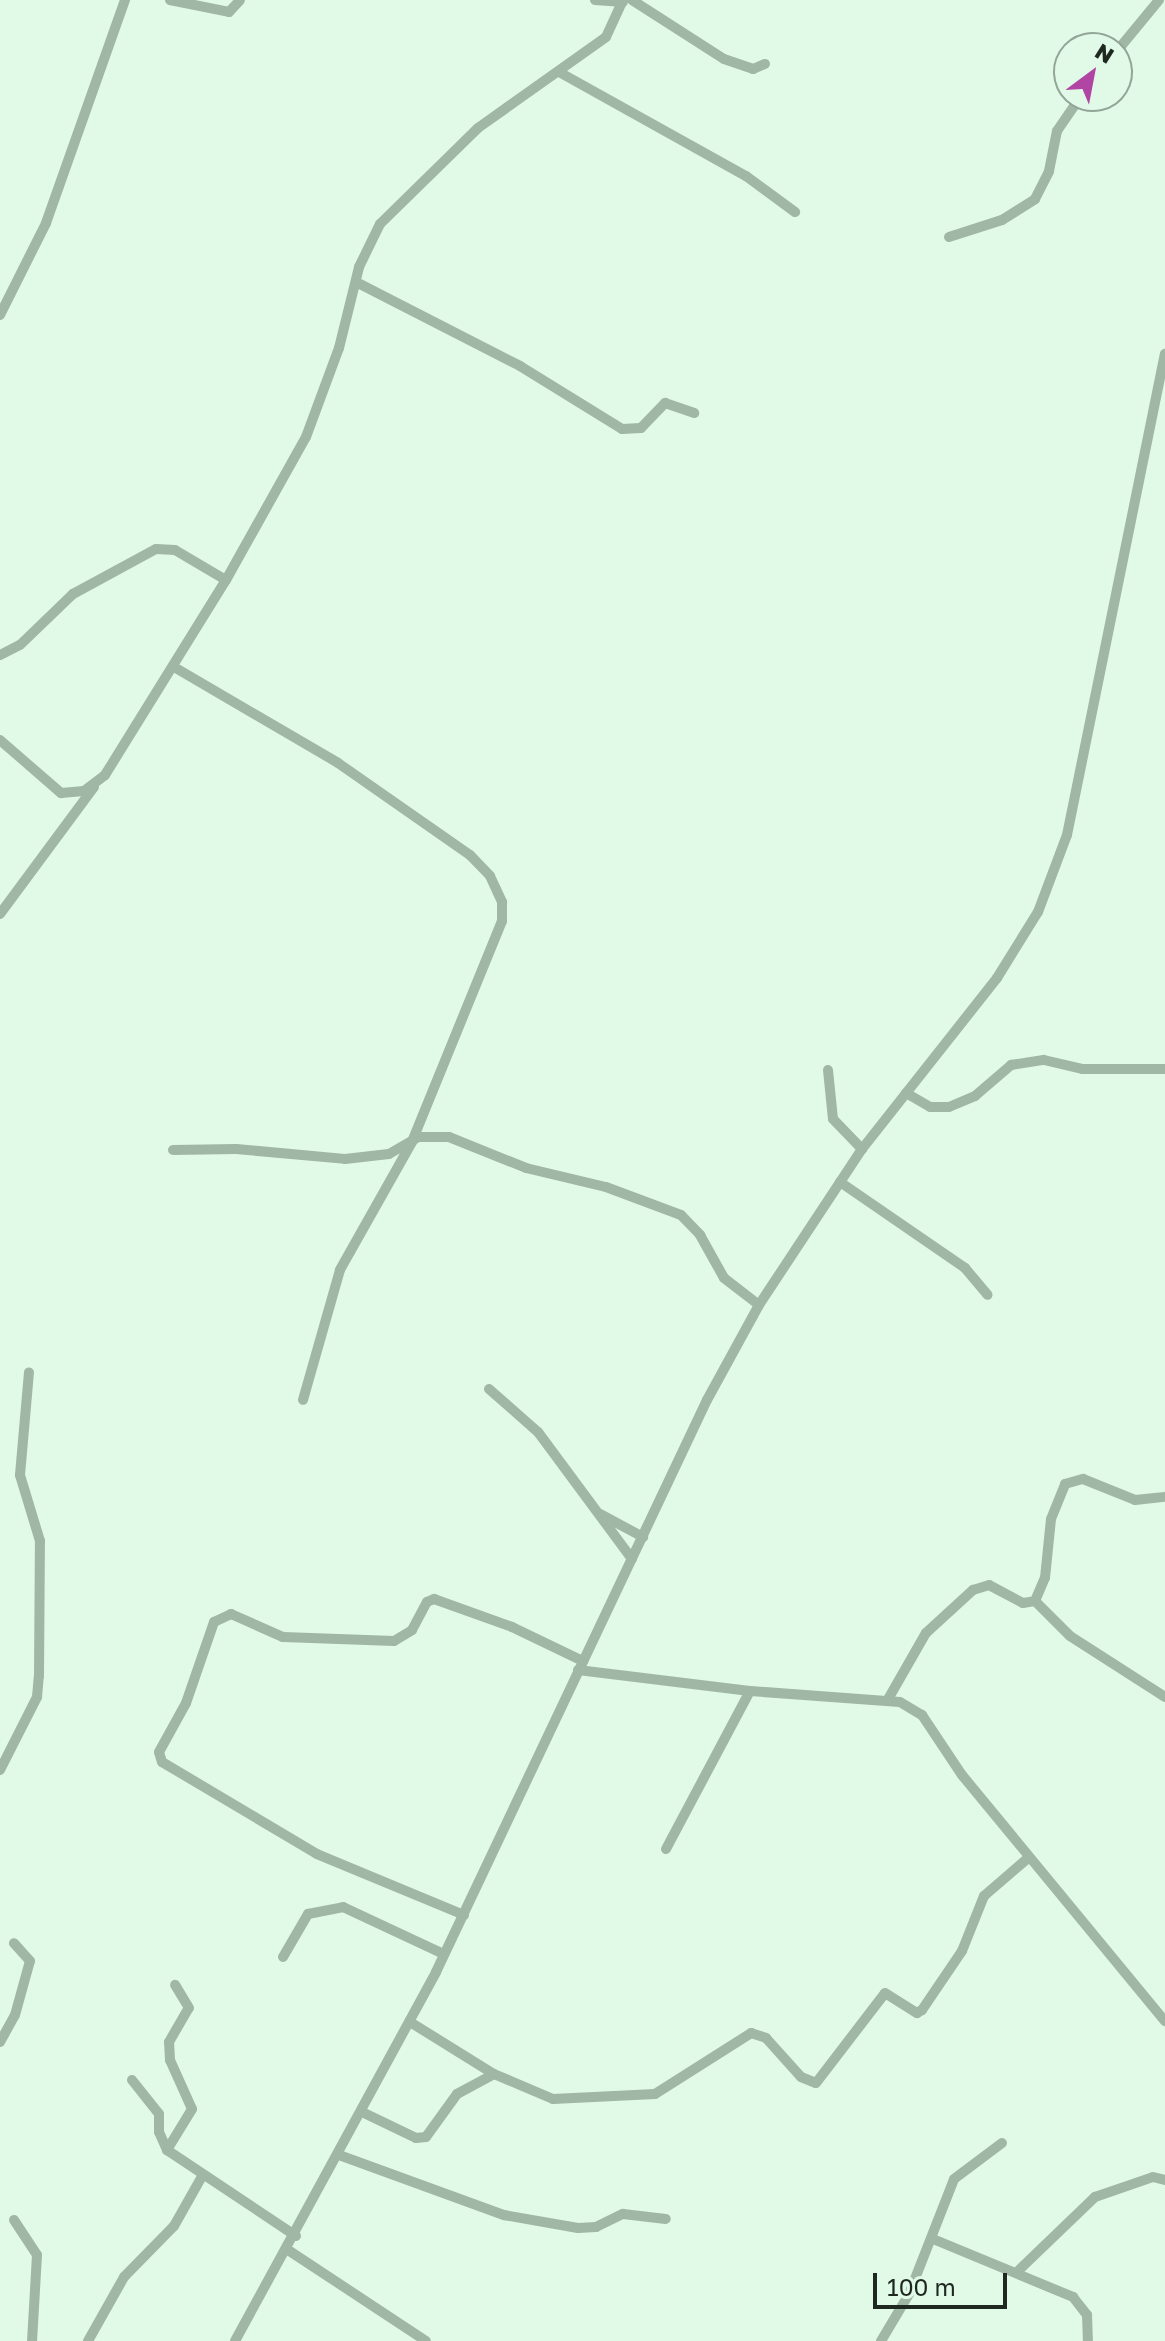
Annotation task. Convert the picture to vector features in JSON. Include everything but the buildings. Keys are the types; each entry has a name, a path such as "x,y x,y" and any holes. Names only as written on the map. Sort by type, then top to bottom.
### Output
{"street":[{"path":"0,315 46,223 125,0"},
{"path":"170,0 229,12 240,0"},
{"path":"595,0 626,1 724,59 753,69 765,64"},
{"path":"1133,32 1159,0 1165,5"},
{"path":"0,914 95,785 174,667 311,427 374,233 412,187 478,128 606,37 626,1"},
{"path":"559,72 746,176 795,212"},
{"path":"949,237 1002,220 1035,199 1049,171 1057,131 1070,112"},
{"path":"356,282 520,366 622,429 641,428 665,403 694,413"},
{"path":"235,2341 296,2236 410,2022 464,1915 632,1559 759,1305 862,1149 1024,938 1059,865 1165,354"},
{"path":"0,655 20,645 73,594 156,549 175,550 226,580"},
{"path":"174,667 251,717 338,763 470,855 498,887 502,921 412,1142 340,1270 303,1400"},
{"path":"0,740 61,793 77,794 95,785"},
{"path":"906,1093 930,1107 949,1107 975,1096 1011,1065 1044,1060 1082,1069 1165,1069"},
{"path":"828,1070 833,1119 862,1149"},
{"path":"173,1150 236,1149 345,1159 389,1154 412,1142 449,1137 526,1168 606,1187 681,1215 700,1235 724,1278 759,1305"},
{"path":"840,1182 957,1262 988,1295"},
{"path":"0,1770 37,1697 39,1676 40,1541 20,1475 29,1372"},
{"path":"489,1389 538,1432 632,1559"},
{"path":"1035,1601 1045,1578 1051,1519 1065,1484 1083,1479 1135,1500 1165,1497"},
{"path":"598,1513 643,1537"},
{"path":"887,1701 926,1633 973,1590 989,1585 1023,1603 1035,1601"},
{"path":"464,1915 317,1854 162,1762 159,1752 186,1703 214,1622 231,1614 283,1637 394,1641 412,1630 427,1602 434,1599 512,1627 580,1666 750,1691 887,1701 922,1715 1028,1858 1165,2021"},
{"path":"1035,1601 1070,1636 1165,1697"},
{"path":"666,1849 750,1691"},
{"path":"410,2022 494,2074 553,2099 647,2096 751,2033 766,2038 801,2077 816,2083 885,1993 917,2013 922,2010 962,1951 984,1896 1028,1858"},
{"path":"283,1957 308,1914 343,1907 444,1954"},
{"path":"0,2042 15,2015 30,1961 14,1943"},
{"path":"167,2150 192,2109 170,2060 169,2042 189,2008 175,1985"},
{"path":"362,2112 416,2138 426,2137 457,2094 494,2074"},
{"path":"132,2080 159,2114 159,2132 167,2150 201,2178 296,2236"},
{"path":"881,2341 933,2239 954,2179 1002,2143"},
{"path":"339,2155 504,2215 578,2228 596,2227 617,2215 666,2219"},
{"path":"1018,2271 1095,2197 1153,2177 1165,2180"},
{"path":"88,2341 124,2277 174,2226 201,2178"},
{"path":"14,2220 37,2255 32,2341"},
{"path":"933,2239 1018,2271 1080,2302 1087,2315 1088,2341"},
{"path":"288,2250 426,2341"}]}
